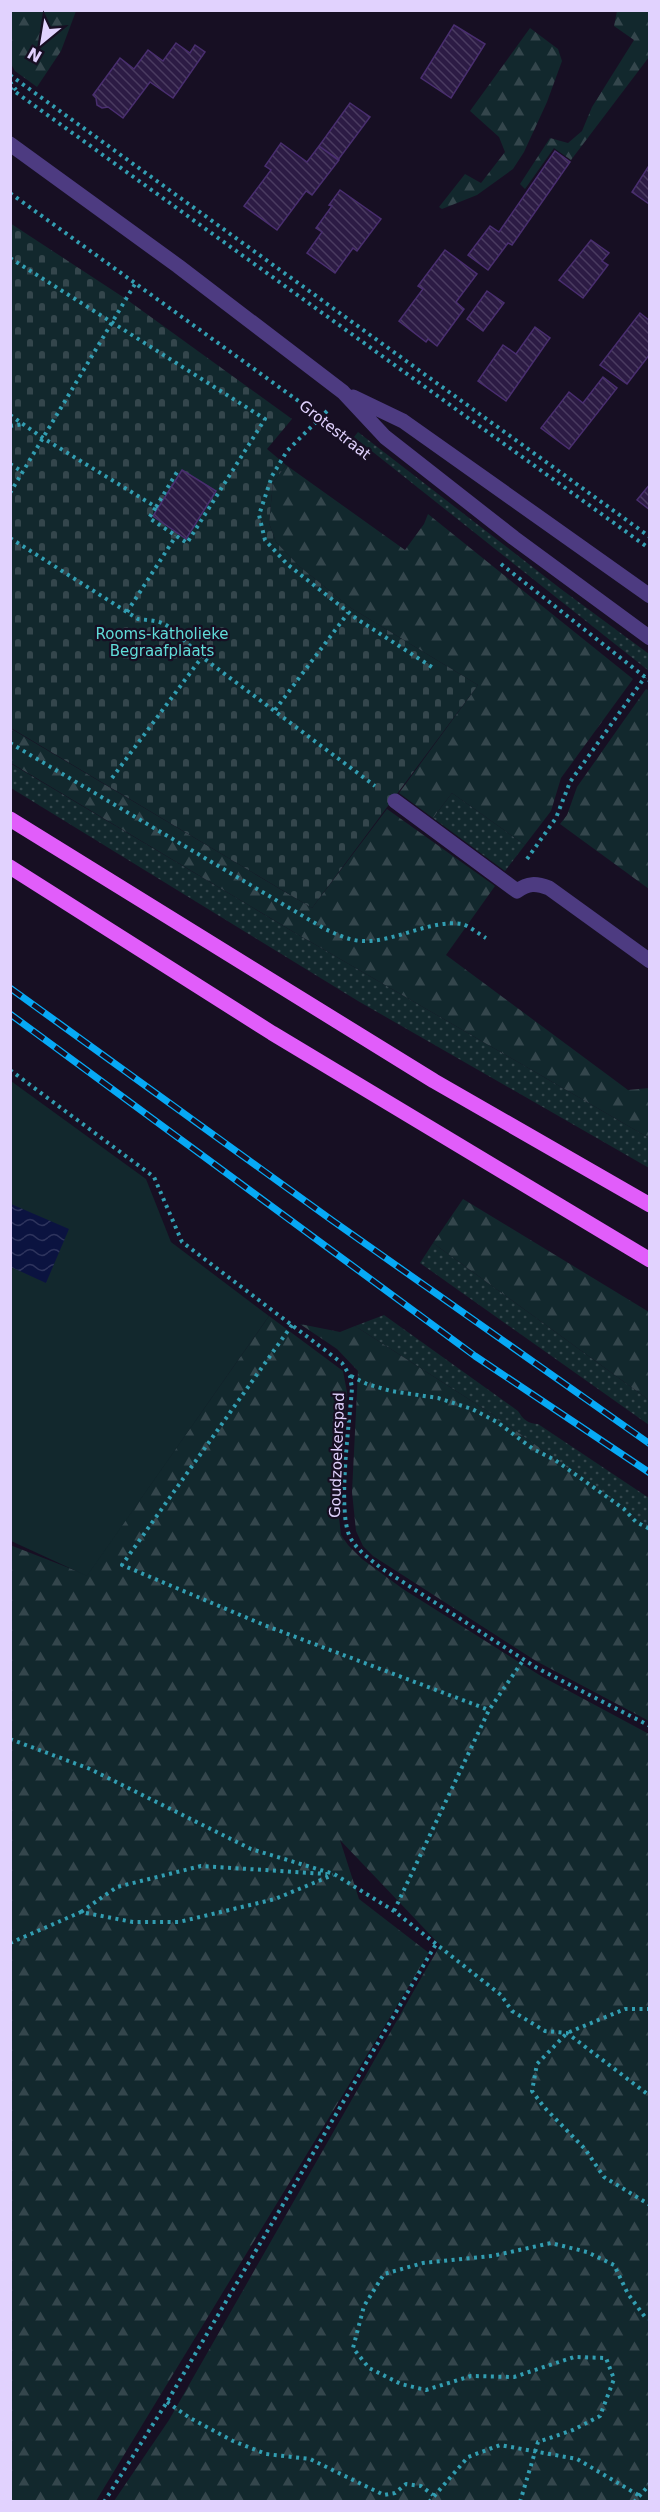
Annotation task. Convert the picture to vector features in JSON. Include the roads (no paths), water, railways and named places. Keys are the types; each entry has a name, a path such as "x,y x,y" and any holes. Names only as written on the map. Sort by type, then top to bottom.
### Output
{"main road":[{"path":"10,819 434,1081 650,1204"},
{"path":"10,867 272,1033 650,1260"}],"street":[{"name":"Grotestraat","path":"10,144 178,266 343,392 385,437 514,538 650,638"},
{"name":"Grotestraat","path":"343,392 402,422 650,596"},
{"path":"395,801 517,891 525,885 537,884 549,888 650,961"}],"water":[{"path":"11,1204 69,1229 46,1283 11,1267"}],"railway":[{"path":"10,988 333,1221 650,1444"},
{"path":"10,1014 475,1356 650,1473"}],"park label":[{"name":"Rooms-katholieke Begraafplaats","path":"162,642"}]}
